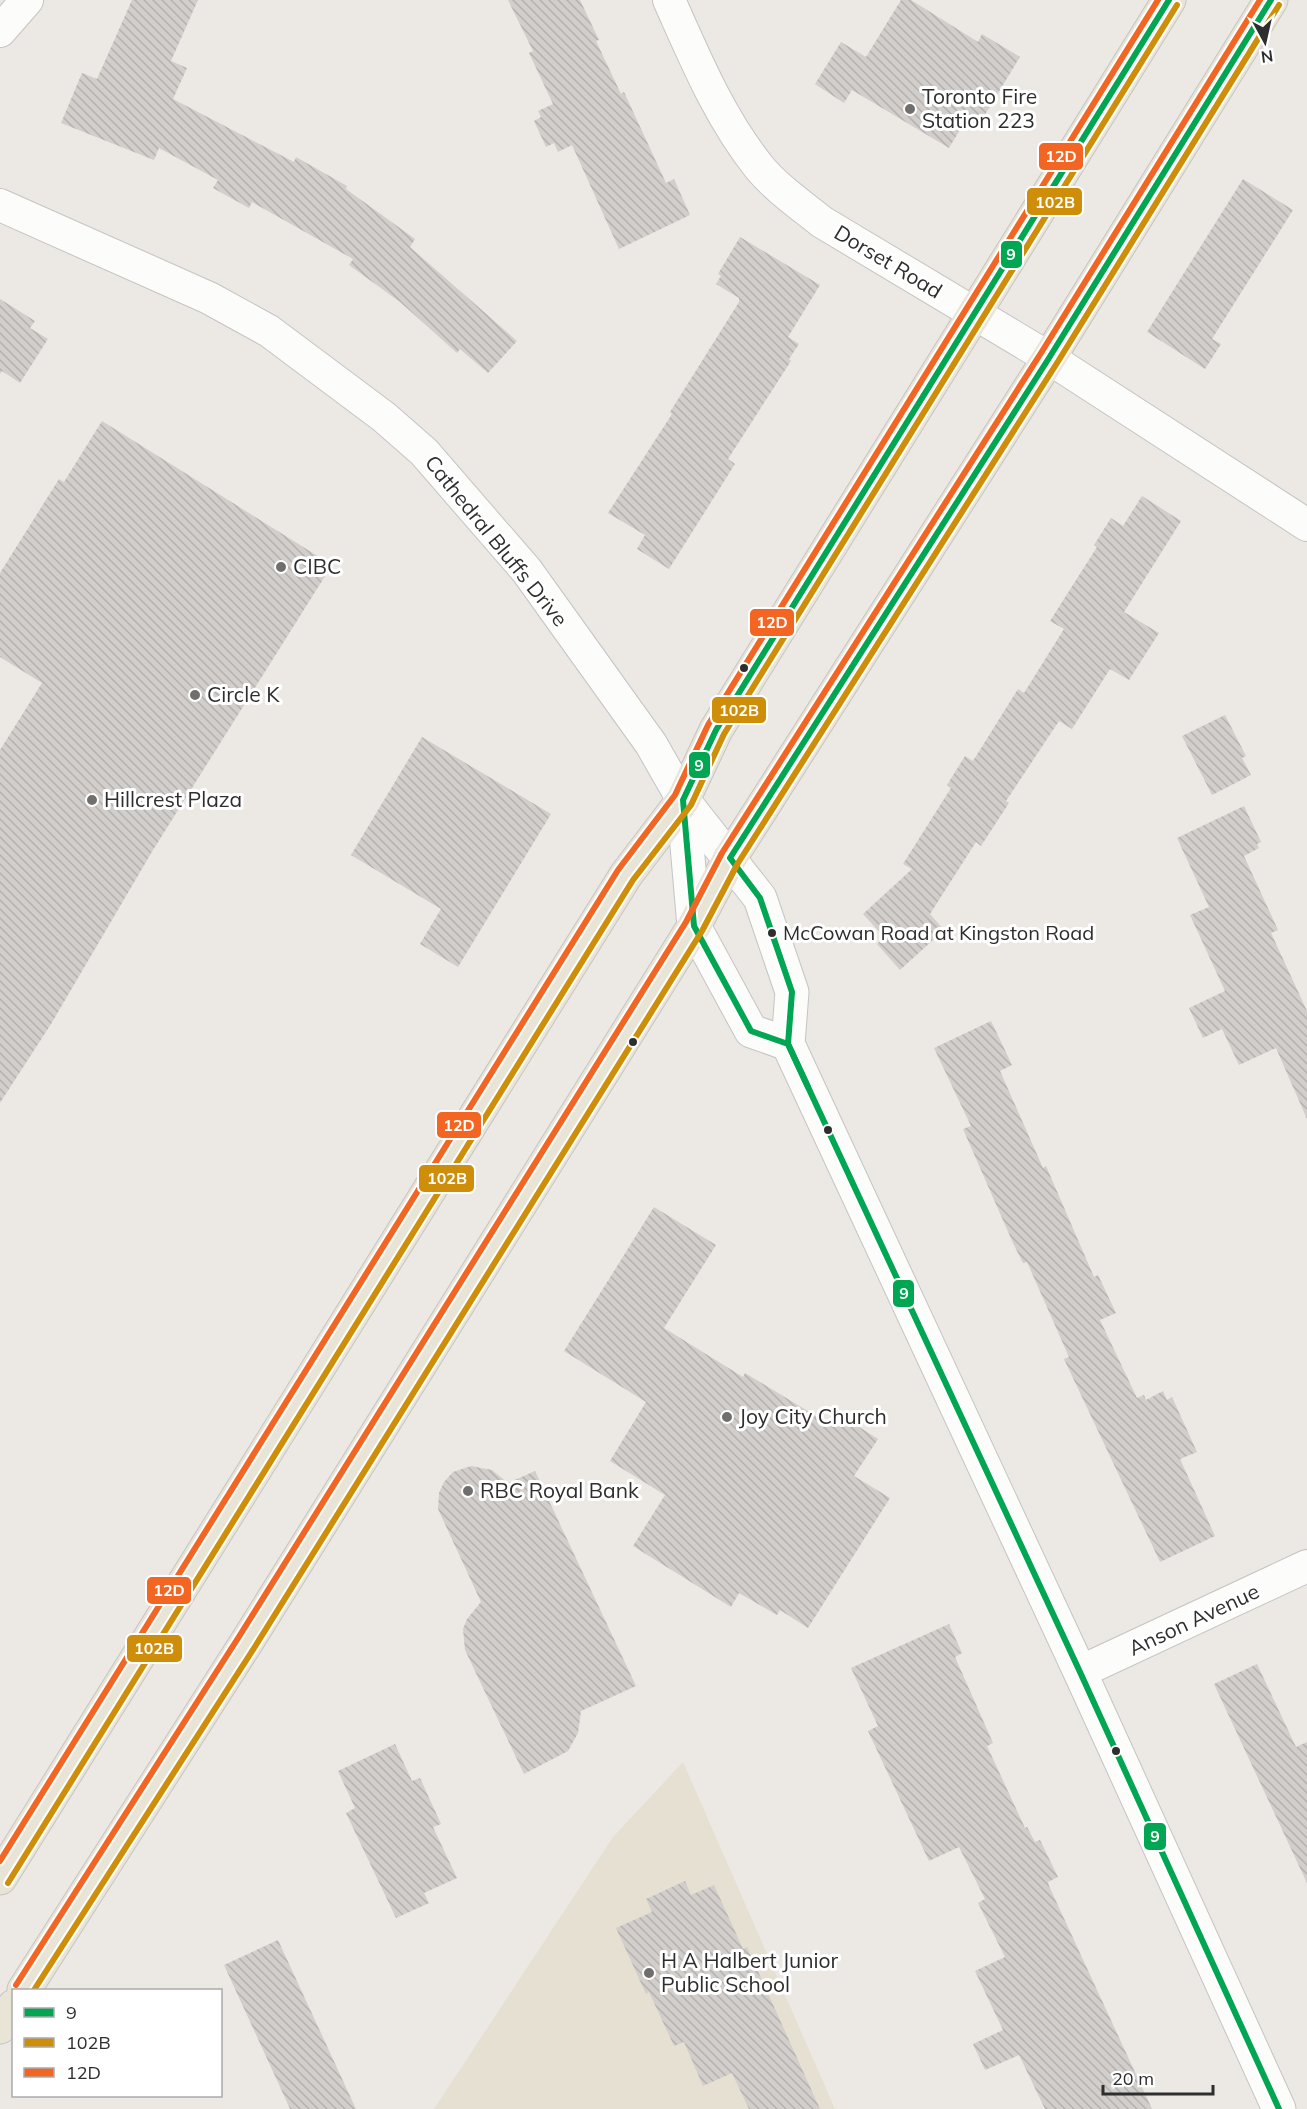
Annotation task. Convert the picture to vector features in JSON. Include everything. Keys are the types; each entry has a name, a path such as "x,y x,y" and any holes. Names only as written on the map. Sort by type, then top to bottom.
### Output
{"main road":[{"path":"0,1878 626,875 682,801 716,730 1169,0"},
{"path":"25,1989 248,1640 694,926 730,858 1049,358 1271,0"},
{"path":"0,2027 12,2009"}],"street":[{"path":"0,31 27,0"},
{"name":"Dorset Road","path":"669,0 720,112 760,169 822,222 1049,358 1307,525"},
{"name":"Cathedral Bluffs Drive","path":"0,205 209,298 269,331 384,417 424,452 526,571 651,744 682,801"},
{"path":"682,801 760,898 792,992 788,1044 1080,1672 1279,2109"},
{"path":"682,801 694,926 751,1030 788,1044"},
{"name":"Anson Avenue","path":"1080,1672 1307,1566"}],"shaded area":[{"name":"H A Halbert Junior Public School","path":"683,1762 835,2109 434,2109 613,1837"}],"building":[{"path":"132,0 198,0 171,61 187,68 173,99 294,162 296,157 347,186 346,189 415,239 410,247 517,341 488,373 460,349 457,353 400,302 349,265 353,259 252,202 249,208 213,188 218,180 159,148 154,160 61,123 82,73 97,79"},
{"path":"508,0 580,0 599,40 596,41 621,94 624,92 666,183 674,179 690,215 619,249 572,145 558,152 554,143 546,147 534,121 541,117 538,111 553,104 529,53 533,51"},
{"path":"901,0 911,0 978,42 982,34 1020,57 978,126 967,118 949,148 852,90 844,103 815,84 841,42 866,57"},
{"path":"1243,179 1293,210 1212,339 1221,344 1205,369 1147,332"},
{"path":"740,237 820,285 788,337 799,344 789,359 791,361 728,459 735,464 669,569 637,549 645,535 608,513 672,414 670,412 739,302 739,298 716,284 721,276 718,274"},
{"path":"0,299 35,321 30,328 48,339 20,383 2,371 0,374"},
{"name":"Hillcrest Plaza","path":"102,421 332,565 153,850 51,1024 0,1103 0,750 42,683 0,657 0,573 59,479 64,482"},
{"path":"1142,496 1181,521 1124,612 1159,633 1129,680 1110,669 1072,729 1059,721 1006,801 1009,803 981,846 976,842 930,914 944,930 900,970 877,944 884,937 863,914 912,869 903,864 951,788 947,785 965,756 973,761 1018,689 1024,693 1064,629 1050,621 1097,547 1094,545 1111,518 1123,526"},
{"path":"1225,715 1246,756 1242,758 1251,775 1212,795 1182,736"},
{"path":"422,737 551,814 458,967 420,944 441,909 351,855"},
{"path":"1244,806 1261,842 1257,844 1259,848 1244,856 1278,930 1271,933 1307,1011 1307,1119 1276,1048 1239,1065 1222,1029 1203,1038 1189,1008 1225,991 1190,915 1209,907 1177,838"},
{"path":"991,1021 1012,1065 1000,1071 1043,1168 1046,1166 1094,1277 1098,1275 1116,1313 1100,1320 1137,1398 1144,1395 1146,1400 1163,1391 1167,1400 1172,1397 1197,1452 1180,1459 1215,1536 1160,1562 1064,1359 1069,1357 1027,1262 1023,1263 1013,1243 963,1129 971,1126 934,1048"},
{"name":"Joy City Church","path":"654,1207 716,1245 664,1328 743,1377 745,1373 829,1424 836,1412 878,1439 854,1476 890,1498 808,1628 780,1610 777,1615 739,1593 731,1607 633,1546 665,1495 610,1461 646,1402 564,1351"},
{"path":"471,1466 492,1470 508,1483 535,1471 636,1686 581,1711 578,1733 568,1751 524,1774 465,1650 463,1629 467,1619 481,1602 438,1509 439,1493 444,1482 453,1472"},
{"path":"949,1624 962,1653 955,1657 993,1743 987,1746 1025,1828 1027,1827 1035,1842 1040,1840 1058,1877 1048,1882 1049,1886 1152,2109 1045,2109 1019,2055 985,2070 973,2044 1003,2030 975,1971 1005,1957 978,1903 985,1899 959,1847 929,1861 868,1731 878,1726 851,1668"},
{"path":"1257,1664 1296,1747 1307,1742 1307,1883 1214,1684"},
{"path":"395,1744 412,1781 420,1778 441,1824 433,1827 457,1878 424,1893 429,1903 396,1918 346,1813 355,1808 338,1771"},
{"path":"685,1881 691,1895 714,1885 743,1949 747,1947 820,2109 749,2109 732,2073 703,2086 684,2042 674,2046 649,1992 646,1994 616,1928 652,1912 646,1899"},
{"path":"278,1940 356,2109 290,2109 224,1965"}],"transit line":[{"name":"12D","path":"0,1861 618,870 675,795 708,725 1158,0"},
{"name":"9","path":"1169,0 716,730 683,800 694,926 751,1031 788,1044 1080,1672 1279,2109"},
{"name":"12D","path":"16,1985 240,1635 686,922 722,853 1041,353 1260,0"},
{"name":"9","path":"808,1087 788,1044 792,992 760,898 730,858 1049,358 1271,0"},
{"name":"102B","path":"8,1883 633,880 691,805 724,734 1177,5"},
{"name":"102B","path":"35,1989 256,1645 702,931 738,863 1057,363 1279,5"}],"place":[{"name":"Toronto Fire Station 223","path":"910,109"},
{"name":"CIBC","path":"281,567"},
{"name":"Circle K","path":"195,695"},
{"name":"Hillcrest Plaza","path":"92,800"},
{"name":"McCowan Road at Kingston Road","path":"772,933"},
{"name":"Joy City Church","path":"727,1417"},
{"name":"RBC Royal Bank","path":"468,1491"},
{"name":"H A Halbert Junior Public School","path":"649,1973"}]}
